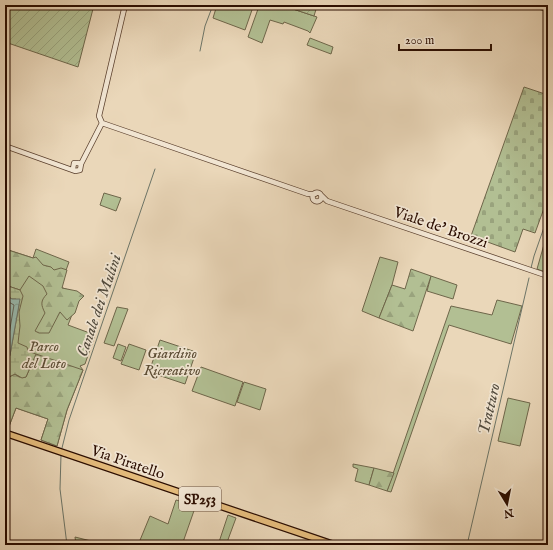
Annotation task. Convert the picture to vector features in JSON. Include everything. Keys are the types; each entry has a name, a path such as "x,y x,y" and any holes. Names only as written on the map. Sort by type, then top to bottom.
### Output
{"main road":[{"name":"Via Piratello","path":"5,433 335,545"}],"street":[{"path":"73,167 79,163 85,154 102,123 99,116 125,5"},
{"name":"Viale de' Brozzi","path":"102,123 314,197 548,276"},
{"path":"7,146 64,166 73,167 79,171 79,163"},
{"name":"Viale de' Brozzi","path":"314,197 319,193 321,199"}],"green space":[{"path":"5,5 94,5 78,67 5,42"},
{"path":"217,5 281,5 317,17 310,33 284,22 283,24 270,20 262,43 248,37 258,9 253,7 245,30 213,18"},
{"path":"281,5 316,5 317,6 314,16"},
{"path":"525,5 548,5 548,12"},
{"path":"310,38 333,47 331,54 307,45"},
{"path":"524,87 548,95 548,186 544,196 547,200 535,233 523,229 515,252 471,236"},
{"path":"104,193 121,198 116,211 100,205"},
{"path":"547,234 548,235 548,273 537,269"},
{"name":"Parco del Loto","path":"5,249 33,258 36,249 69,262 60,287 80,294 68,325 95,335 85,364 80,366 83,370 67,410 57,446 41,440 48,419 16,408 8,429 5,428"},
{"path":"5,249 33,258 36,257 43,265 51,267 54,270 61,268 67,270 62,288 77,291 84,296 79,301 75,313 67,320 60,312 49,333 39,333 35,331 45,313 42,303 47,294 43,286 29,276 20,290 5,285"},
{"path":"380,257 398,262 392,285 379,318 362,311"},
{"path":"411,269 431,276 413,331 379,318 392,285 405,289"},
{"path":"431,276 457,285 453,299 427,291"},
{"path":"5,285 20,290 23,296 19,312 20,326 18,343 27,347 28,351 36,354 26,377 22,378 15,374 5,379 5,366 10,355 19,305 16,299 12,299 5,295"},
{"path":"497,300 522,306 511,344 449,325 391,492 387,491 451,306 492,315"},
{"path":"117,307 128,309 114,346 104,343"},
{"name":"Giardino Ricreativo","path":"160,340 196,352 185,384 149,372"},
{"path":"118,344 126,347 121,361 113,358"},
{"path":"129,344 146,350 139,370 121,364"},
{"path":"36,354 83,370 67,410 57,446 41,440 48,419 16,408 8,429 5,428 5,379 15,374 19,377 26,377"},
{"path":"201,367 243,382 235,406 192,391"},
{"path":"244,382 266,389 260,410 237,402"},
{"path":"508,398 530,403 520,446 498,441"},
{"path":"353,464 374,468 369,485 355,481 358,469 353,467"},
{"path":"374,468 394,473 387,491 369,485"},
{"path":"176,500 196,505 182,545 138,545 150,516 168,524"},
{"path":"228,515 236,518 226,545 218,545"},
{"path":"75,537 107,545 76,545"}],"water":[{"path":"5,295 12,299 20,299 10,355 5,366"}],"waterway":[{"path":"200,51 205,26 213,5"},
{"name":"Canale dei Mulini","path":"62,448 69,420 155,169"},
{"name":"Tratturo","path":"531,268 548,216"},
{"name":"Tratturo","path":"467,545 529,278"},
{"name":"Canale dei Mulini","path":"61,455 60,489 67,545"}]}
